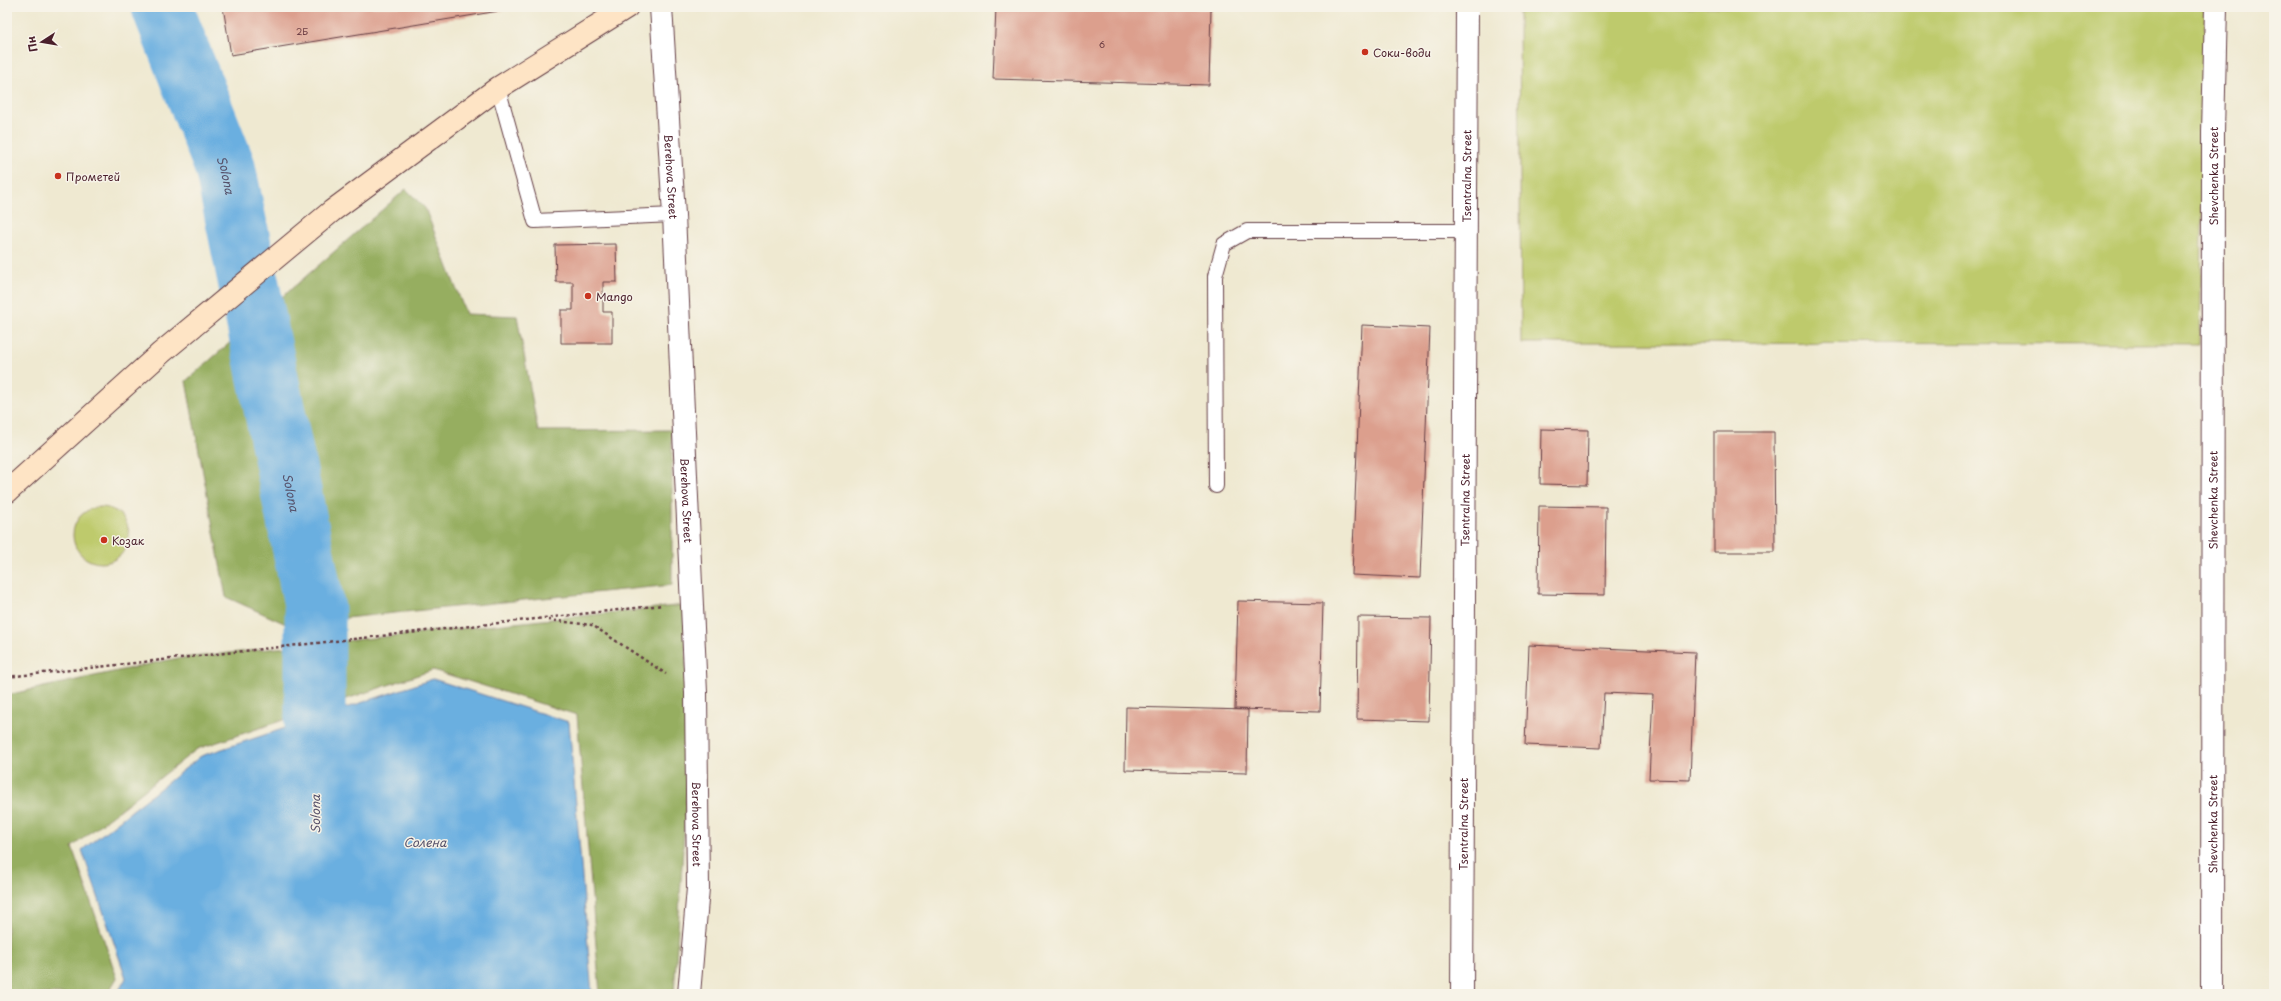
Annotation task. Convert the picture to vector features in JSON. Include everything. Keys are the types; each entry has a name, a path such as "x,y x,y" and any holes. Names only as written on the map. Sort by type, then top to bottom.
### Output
{"main road":[{"path":"7,492 161,353 332,211 498,88 627,7"}],"street":[{"name":"Berehova Street","path":"661,7 674,215 696,693 698,888 689,994"},
{"name":"Tsentralna Street","path":"1462,994 1467,7"},
{"name":"Shevchenka Street","path":"2212,994 2213,132 2216,7"}],"lane":[{"path":"498,88 535,221 674,215"},
{"path":"1216,486 1215,276 1224,244 1247,231 1467,231"}],"path":[{"path":"7,677 543,620 693,602"},
{"path":"543,620 592,625 696,693"}],"green space":[{"path":"1519,7 2206,7 2200,344 1521,343"},
{"path":"406,189 425,208 466,314 517,316 538,431 672,430 672,585 286,624 226,597 186,381"},
{"path":"96,507 106,507 121,515 127,524 129,535 127,546 121,555 106,563 96,563 85,558 78,551 73,540 73,530 78,519 85,512"},
{"path":"685,605 688,767 674,994 600,994 577,715 433,670 197,749 72,847 117,978 107,994 7,994 7,695 173,659"}],"water":[{"name":"Солена","path":"433,679 569,722 592,994 117,994 126,978 82,850 201,756"}],"building":[{"path":"223,7 517,7 517,8 231,55"},
{"path":"996,7 1211,9 1209,85 993,79"},
{"name":"Mango","path":"616,244 617,282 603,282 603,312 612,312 612,343 561,343 561,310 573,310 573,282 556,282 555,245"},
{"path":"1362,325 1430,328 1420,578 1352,575"},
{"path":"1541,429 1588,430 1587,485 1540,484"},
{"path":"1714,432 1774,432 1775,552 1714,552"},
{"path":"1539,506 1606,507 1605,595 1538,594"},
{"path":"1238,601 1323,603 1320,711 1235,709"},
{"path":"1358,617 1431,618 1429,721 1357,719"},
{"path":"1529,645 1695,652 1690,780 1649,779 1653,695 1604,693 1601,748 1525,745"},
{"path":"1126,707 1248,710 1247,773 1125,770"}],"waterway":[{"name":"Solona","path":"162,7 225,167 315,609 315,803"}],"place":[{"name":"Соки-води","path":"1365,52"},
{"name":"Прометей","path":"58,176"},
{"name":"Mango","path":"588,296"},
{"name":"Козак","path":"104,540"}]}
